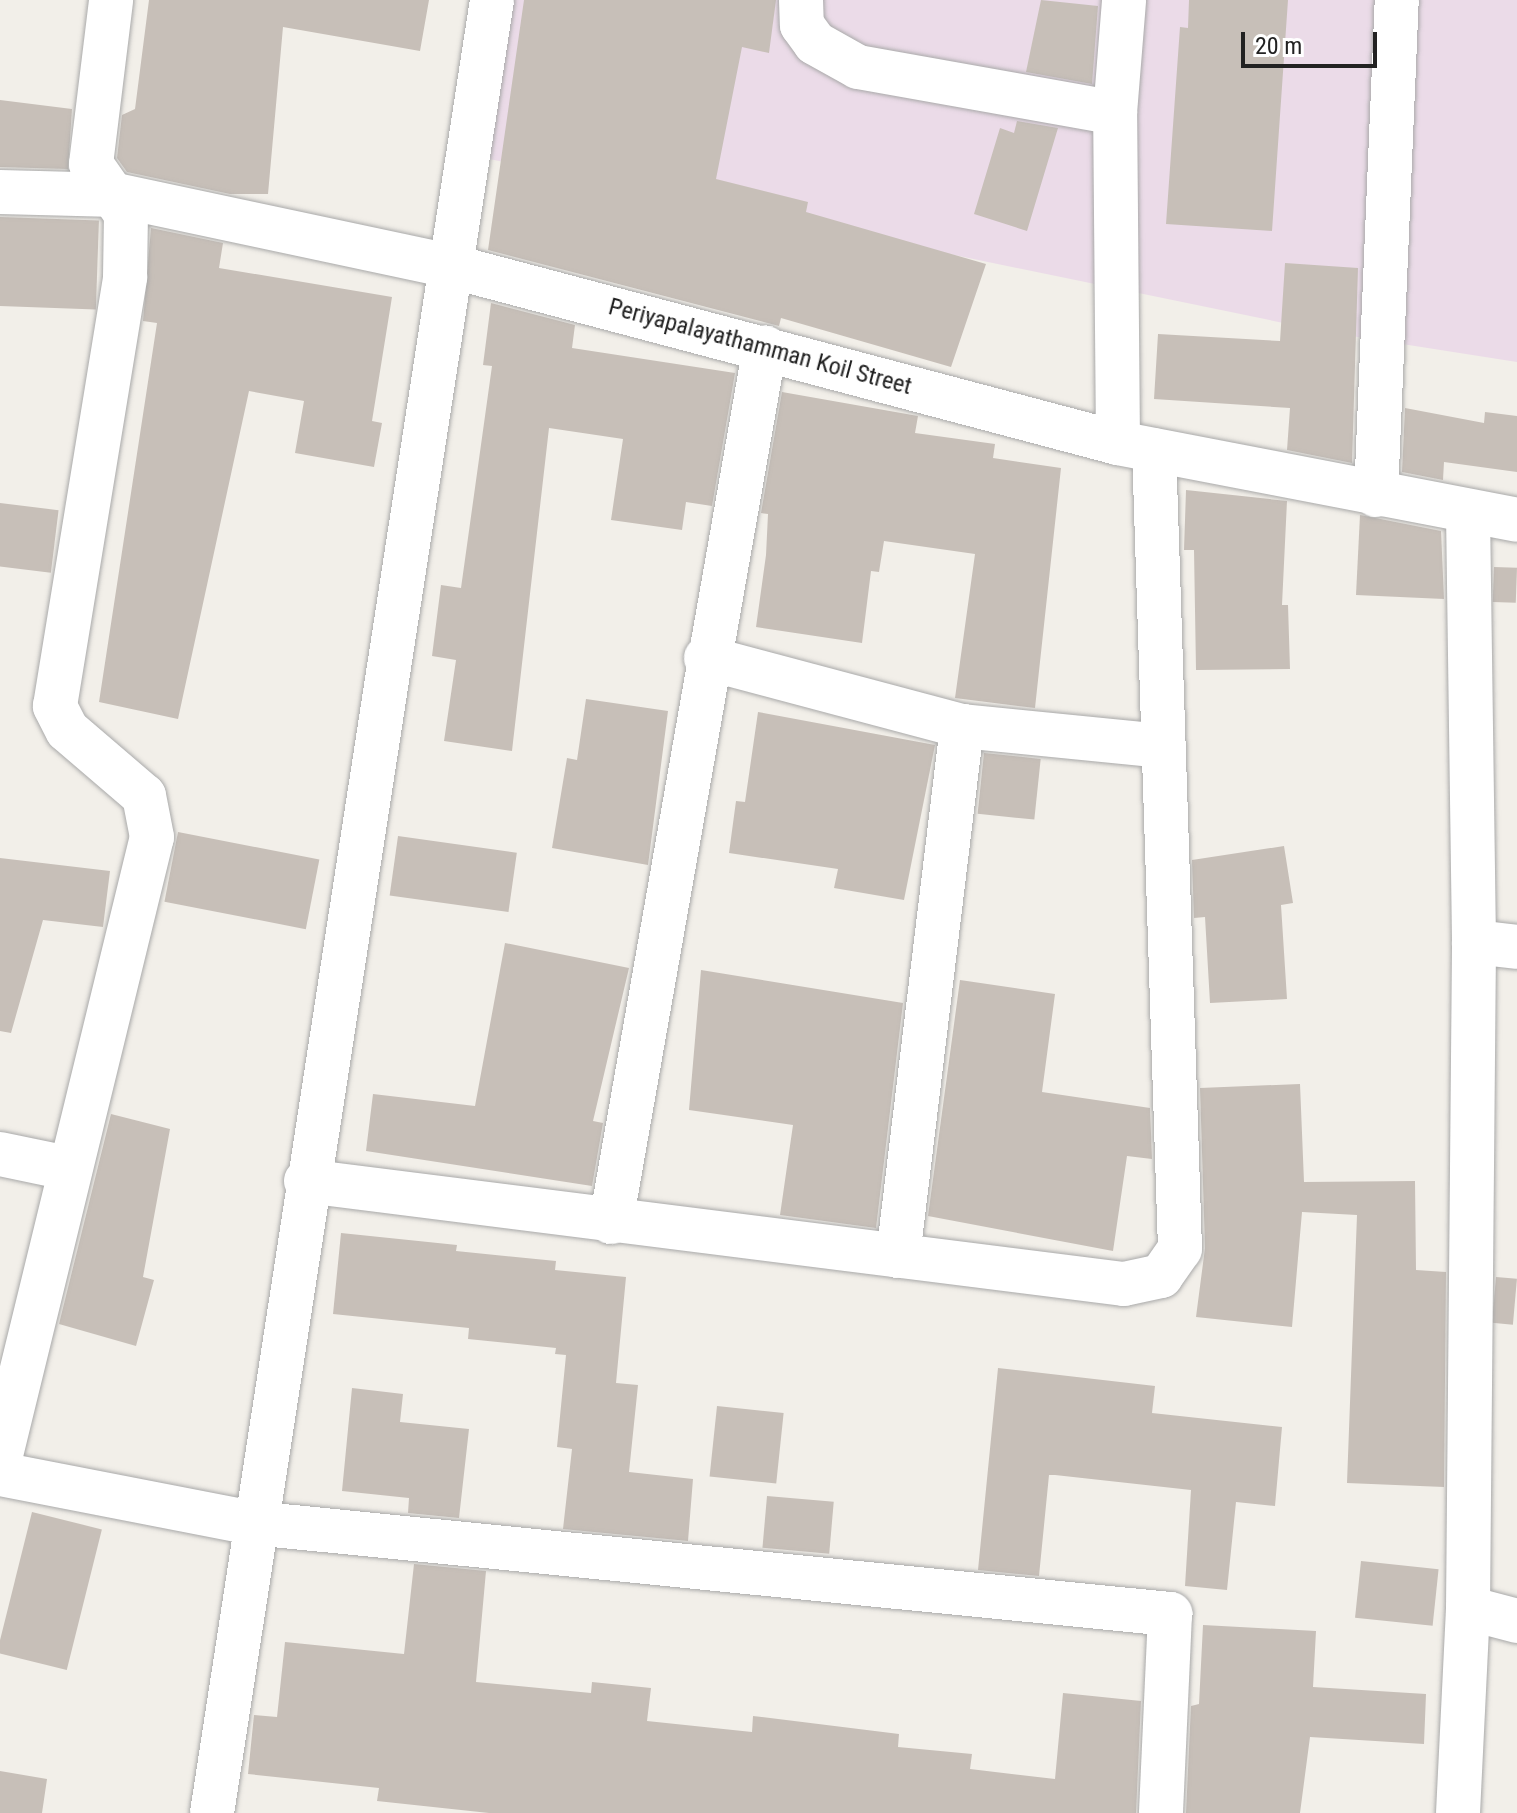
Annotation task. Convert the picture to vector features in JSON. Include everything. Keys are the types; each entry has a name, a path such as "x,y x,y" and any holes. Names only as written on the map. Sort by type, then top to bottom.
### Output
{"street":[{"path":"0,1459 67,1168 152,837 144,796 67,730 55,706 125,277 126,214 116,195 91,164 111,0"},
{"path":"212,1813 253,1523 454,267 492,0"},
{"path":"801,0 802,25 815,43 858,67 1115,113"},
{"path":"306,1181 611,1222 1124,1284 1161,1276 1180,1249 1162,746 1136,446 1115,113 1124,0"},
{"path":"1376,495 1397,0"},
{"name":"Periyapalayathamman Koil Street","path":"0,192 116,195 454,267 1136,446 1468,513 1517,520"},
{"path":"611,1222 706,658 765,347"},
{"path":"1458,1813 1468,1608 1474,942 1468,513"},
{"path":"706,658 962,726 1162,746"},
{"path":"898,1256 962,726"},
{"path":"1474,942 1517,947"},
{"path":"0,1154 67,1168"},
{"path":"0,1474 253,1523 1170,1614 1161,1813"},
{"path":"1468,1608 1517,1621"}],"shaded area":[{"path":"497,0 1517,0 1517,362 1332,333 470,155"}],"building":[{"path":"149,0 429,0 420,51 283,27 268,194 230,194 127,172 117,158 122,115 135,109"},
{"path":"524,0 776,0 769,53 742,47 716,179 808,202 806,212 986,264 951,367 781,318 779,326 488,250"},
{"path":"1041,0 1098,6 1092,84 1026,72"},
{"path":"1189,0 1288,0 1272,231 1166,224 1180,27 1188,28"},
{"path":"0,100 72,109 68,169 0,167"},
{"path":"1017,121 1058,128 1027,231 974,214 1000,128 1014,133"},
{"path":"0,217 99,220 96,309 0,306"},
{"path":"151,228 223,243 219,268 392,297 372,421 382,423 374,467 295,453 304,401 249,391 178,719 99,702 157,323 143,321"},
{"path":"1285,263 1358,268 1352,463 1287,450 1290,408 1154,399 1158,334 1280,341"},
{"path":"491,303 575,325 572,348 735,373 712,506 686,502 682,530 611,520 623,439 549,428 512,751 444,741 456,660 432,656 441,585 461,588 492,366 483,365"},
{"path":"782,392 918,416 915,433 995,444 993,458 1061,468 1035,708 955,698 975,554 884,541 879,572 871,571 862,643 756,627 768,514 761,513"},
{"path":"1405,408 1484,423 1485,412 1517,416 1517,472 1444,462 1443,480 1402,472"},
{"path":"1186,490 1287,501 1282,605 1288,605 1290,669 1196,670 1194,550 1184,550"},
{"path":"0,503 59,510 51,573 0,566"},
{"path":"1360,515 1441,531 1444,599 1356,595"},
{"path":"1494,567 1517,568 1516,603 1493,602"},
{"path":"586,699 668,711 648,865 552,848 567,758 577,760"},
{"path":"758,712 935,745 904,900 834,888 838,869 729,853 736,801 745,802"},
{"path":"984,753 1041,759 1034,820 978,814"},
{"path":"178,832 319,859 306,929 164,902"},
{"path":"398,836 517,853 508,912 390,895"},
{"path":"1284,846 1293,903 1281,905 1287,999 1210,1003 1205,917 1194,918 1192,860"},
{"path":"0,858 110,871 103,927 43,920 11,1033 0,1031"},
{"path":"505,943 629,968 593,1121 603,1123 592,1186 366,1151 373,1094 475,1106"},
{"path":"701,970 903,1003 876,1228 780,1215 793,1125 689,1110"},
{"path":"960,980 1055,994 1042,1092 1150,1108 1152,1159 1127,1156 1113,1251 928,1216"},
{"path":"1300,1084 1304,1182 1415,1181 1416,1270 1446,1272 1444,1487 1347,1483 1357,1215 1302,1212 1292,1327 1196,1317 1205,1248 1200,1088"},
{"path":"111,1114 170,1129 143,1277 154,1280 136,1346 59,1324"},
{"path":"341,1233 457,1245 456,1251 556,1261 555,1270 626,1277 616,1383 638,1385 629,1472 693,1479 688,1541 563,1529 572,1449 557,1447 566,1355 555,1354 556,1348 468,1339 469,1328 333,1314"},
{"path":"1496,1277 1517,1279 1513,1325 1492,1323"},
{"path":"998,1368 1155,1386 1152,1413 1282,1427 1275,1506 1236,1502 1227,1590 1185,1586 1191,1490 1055,1475 1049,1475 1039,1576 978,1570"},
{"path":"352,1388 403,1394 400,1422 469,1429 459,1518 408,1513 409,1498 342,1491"},
{"path":"717,1406 784,1413 776,1484 710,1477"},
{"path":"767,1496 834,1502 829,1554 762,1548"},
{"path":"32,1512 102,1529 67,1670 0,1653 0,1640"},
{"path":"1361,1561 1439,1569 1433,1626 1355,1618"},
{"path":"414,1564 486,1571 476,1682 591,1693 592,1682 651,1688 647,1721 752,1732 753,1716 899,1734 898,1747 972,1754 970,1769 1055,1779 1063,1693 1141,1701 1136,1813 489,1813 377,1801 379,1788 248,1774 254,1715 277,1717 285,1642 404,1654"},
{"path":"1203,1625 1316,1631 1313,1687 1426,1694 1424,1744 1310,1737 1300,1813 1186,1813 1191,1706 1199,1704"},
{"path":"0,1771 47,1779 42,1813 0,1813"}]}
